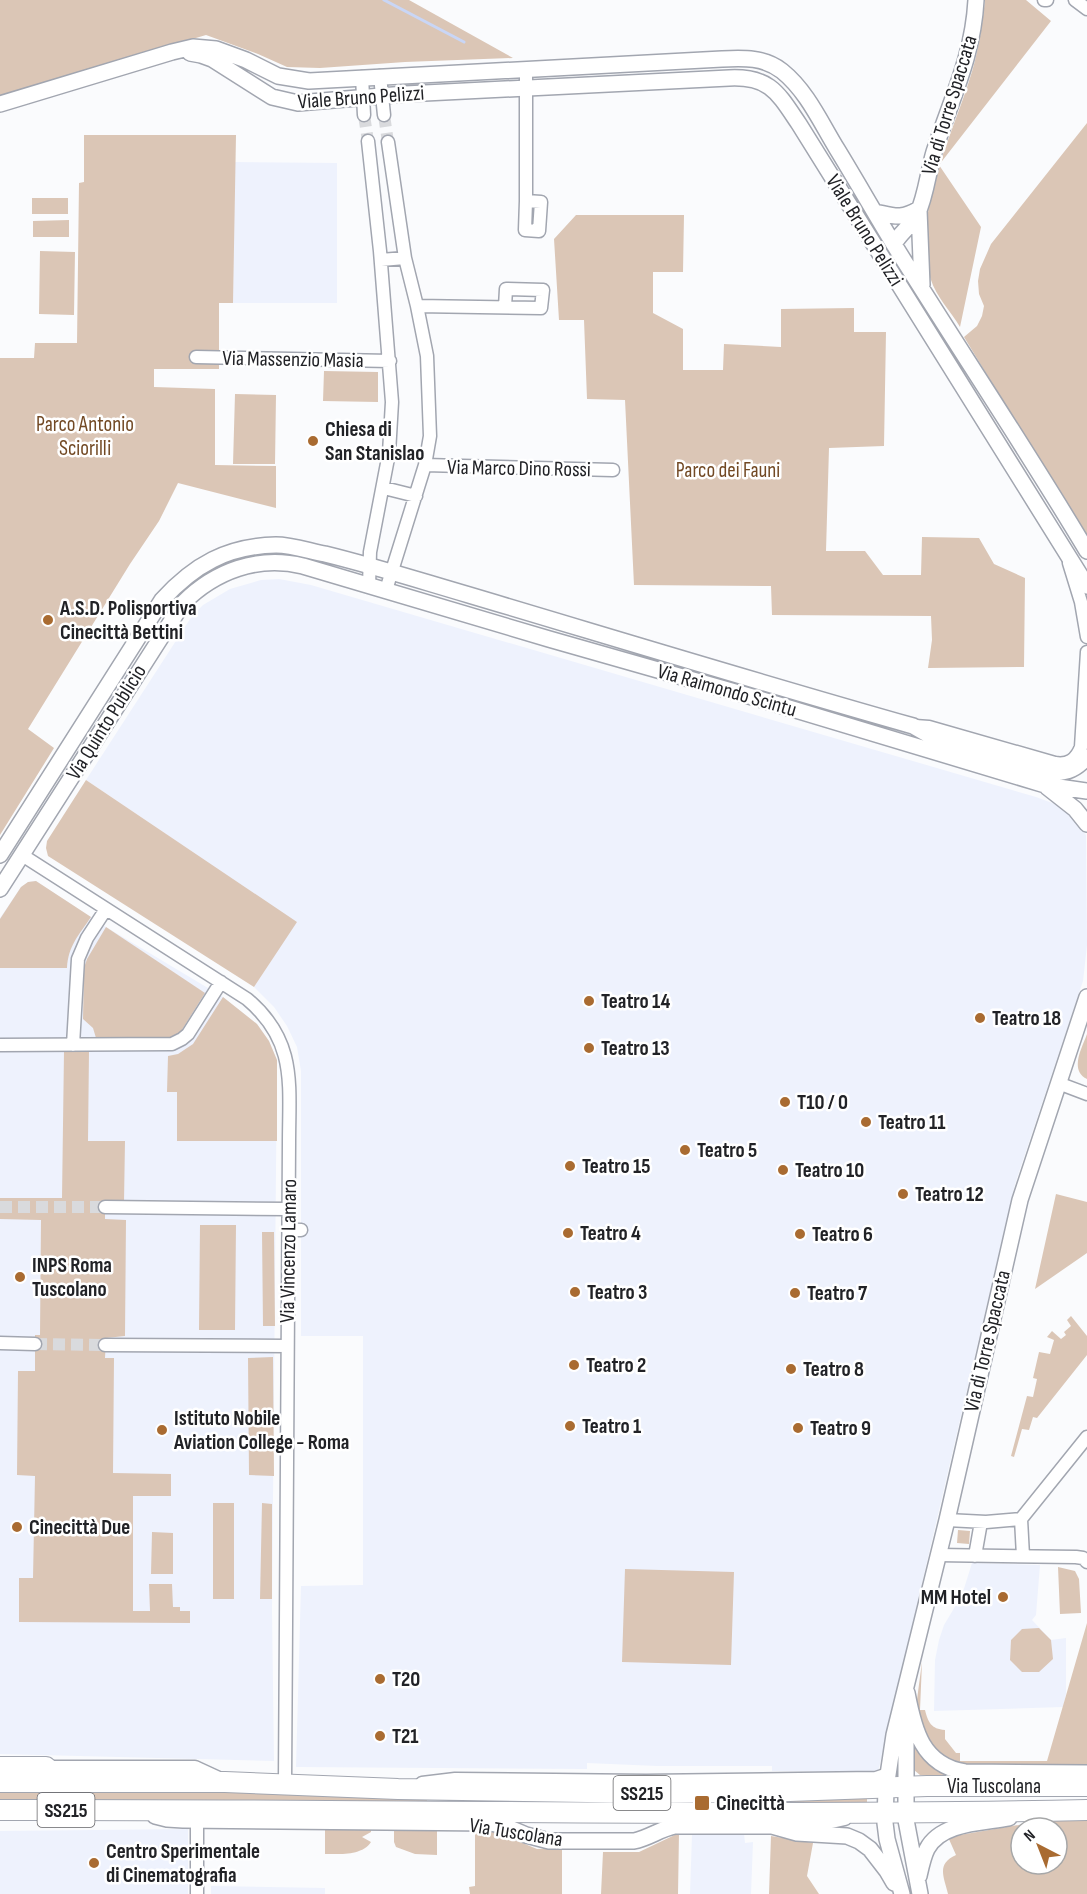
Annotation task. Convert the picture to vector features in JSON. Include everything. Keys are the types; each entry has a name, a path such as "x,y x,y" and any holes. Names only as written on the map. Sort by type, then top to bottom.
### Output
{"main road":[{"path":"0,1767 46,1767 57,1775 80,1782"},
{"name":"Via Tuscolana","path":"0,1782 225,1782 398,1790 651,1793 762,1792 888,1782 1087,1786"},
{"name":"Via Tuscolana","path":"0,1810 326,1809 862,1814 1087,1810"}],"street":[{"name":"Via di Torre Spaccata","path":"922,288 919,217 934,151 965,65 976,0"},
{"path":"1075,0 1087,9"},
{"name":"Viale Bruno Pelizzi","path":"0,104 172,52 200,47 221,50 278,76 309,81 745,58 766,62 787,76 808,102 894,244 1014,430 1087,551"},
{"name":"Viale Bruno Pelizzi","path":"172,52 207,57 263,93 287,102 303,103 382,96 741,77 761,82 775,91 792,114 1065,551 1085,576"},
{"path":"526,69 526,201"},
{"path":"380,76 384,115"},
{"path":"362,77 364,115"},
{"path":"368,141 381,260 392,402 391,434 384,488 372,544 369,585"},
{"path":"386,590 425,465 430,436 429,370 405,258 388,142"},
{"path":"875,212 899,217 919,217 907,236 879,254"},
{"path":"381,260 405,258"},
{"path":"417,306 505,307"},
{"name":"Via Massenzio Masia","path":"196,357 390,361"},
{"name":"Via Marco Dino Rossi","path":"425,465 613,470"},
{"path":"384,488 416,496"},
{"name":"Via Quinto Publicio","path":"0,855 156,608 192,571 205,562 230,552 274,545 299,548 371,566"},
{"path":"1065,551 1081,602 1087,637"},
{"name":"Via Quinto Publicio","path":"0,889 172,618 183,603 200,588 230,571 273,562 297,565 369,585"},
{"name":"Via Raimondo Scintu","path":"371,566 760,683 1055,763 1069,762 1077,756 1081,747 1087,652"},
{"name":"Via Raimondo Scintu","path":"369,585 756,698 1045,786 1087,791"},
{"name":"Via Raimondo Scintu","path":"913,726 927,735 963,747 1052,772 1060,773 1071,770 1087,757"},
{"path":"1045,786 1075,809 1087,824"},
{"path":"12,836 14,849 22,855"},
{"name":"Via Vincenzo Lamaro","path":"22,855 243,996 272,1026 283,1049 288,1076 285,1784"},
{"path":"73,1045 78,960 87,938 106,909"},
{"path":"0,1045 162,1045 176,1043 188,1034 221,982"},
{"name":"Via di Torre Spaccata","path":"888,1782 896,1728 947,1520 1020,1200 1087,997"},
{"path":"1058,1083 1087,1094"},
{"path":"105,1207 288,1209"},
{"path":"288,1229 301,1230"},
{"path":"0,1343 35,1344"},
{"path":"105,1345 287,1346"},
{"path":"1023,1556 1021,1519 1087,1437"},
{"path":"947,1520 981,1522 1021,1519"},
{"path":"975,1556 981,1522"},
{"path":"938,1555 1076,1557 1083,1558 1087,1562"},
{"name":"Via di Torre Spaccata","path":"888,1782 906,1690"},
{"name":"Via Tuscolana","path":"906,1690 912,1723 919,1739 928,1753 949,1768 965,1772 1087,1773"},
{"name":"Via Tuscolana","path":"46,1767 195,1767 225,1782"},
{"path":"888,1782 906,1813 919,1888"},
{"path":"888,1782 885,1813 887,1839 900,1894"},
{"name":"Via Tuscolana","path":"132,1810 167,1820 490,1823 549,1841 620,1842 642,1839 664,1828 675,1826 772,1826 827,1823 862,1814"},
{"path":"919,1888 925,1852 941,1833 955,1827 1044,1811"},
{"path":"197,1820 197,1894"},
{"path":"772,1826 791,1832 837,1835 859,1841 879,1859 900,1894"}],"shaded area":[{"path":"234,162 337,163 337,303 233,303"},
{"path":"279,579 311,585 1036,797 1066,811 1086,835 1087,945 1083,981 1015,1184 878,1772 772,1771 772,1766 657,1766 587,1763 587,1769 296,1767 301,1586 363,1585 363,1336 301,1336 301,1071 297,1047 287,1026 274,1007 254,987 296,922 86,780 192,616 203,605 230,589 261,580"},
{"path":"36,881 106,927 223,997 257,1024 269,1041 277,1060 272,1611 274,1761 0,1754 0,918 21,887 28,882"},
{"path":"972,1563 1040,1565 1036,1615 1032,1620 1051,1640 1066,1638 1066,1694 1063,1707 934,1711 935,1660 939,1640 944,1625 962,1595"},
{"name":"Centro Sperimentale di Cinematografia","path":"188,1829 188,1894 0,1894 0,1831"},
{"path":"692,1834 744,1834 745,1843 753,1842 751,1894 690,1894"},
{"path":"211,1886 325,1888 325,1894 211,1894"}],"green space":[{"path":"0,0 409,0 513,58 320,68 287,67 206,35 0,96"},
{"path":"985,0 1026,0 1051,21 940,164 972,71"},
{"path":"1087,123 1087,539 964,337 977,326 982,316 984,306 979,294 978,281 980,269 991,244"},
{"name":"Parco Antonio Sciorilli","path":"84,135 236,135 233,303 219,303 219,369 154,369 154,387 215,389 215,465 276,466 276,508 178,483 159,521 28,729 54,748 0,835 0,358 34,358 35,343 77,343 79,183 84,182"},
{"path":"939,166 981,227 960,327 936,292 929,276 927,262 927,223"},
{"path":"32,198 68,198 68,214 32,214"},
{"name":"Parco dei Fauni","path":"576,215 684,215 683,272 653,272 653,313 683,329 683,370 723,370 724,344 781,347 781,309 854,308 854,332 886,332 884,446 829,448 826,551 865,551 883,575 921,575 922,537 979,538 994,564 1025,578 1024,667 928,668 932,640 931,616 772,615 771,586 634,585 625,400 587,399 584,320 559,320 554,239"},
{"path":"69,220 69,237 33,237 33,221"},
{"path":"40,251 75,252 74,315 39,314"},
{"path":"324,371 378,372 378,402 323,401"},
{"path":"235,394 276,395 275,464 233,464"},
{"path":"86,780 297,922 254,987 48,856 47,841"},
{"path":"36,881 91,917 72,947 67,968 0,968 0,919 21,887 28,882"},
{"path":"106,927 205,993 180,1033 168,1039 96,1038 93,1028 83,1019 84,968"},
{"path":"223,997 257,1024 269,1041 277,1060 277,1141 177,1141 177,1092 167,1092 168,1056 178,1054 193,1044"},
{"path":"1087,1034 1087,1079 1079,1070 1078,1058"},
{"path":"64,1051 89,1051 88,1141 125,1141 124,1202 105,1202 105,1219 126,1220 125,1336 106,1338 105,1358 114,1358 113,1473 171,1474 171,1496 133,1496 133,1611 150,1611 149,1584 172,1584 173,1607 180,1607 180,1611 190,1611 190,1623 19,1622 19,1578 33,1578 35,1476 17,1475 18,1371 35,1371 35,1335 40,1335 41,1220 0,1219 0,1198 62,1198"},
{"path":"1056,1194 1087,1202 1087,1253 1035,1289"},
{"path":"200,1225 236,1225 235,1330 199,1330"},
{"path":"262,1232 274,1232 275,1326 263,1326"},
{"path":"1071,1316 1087,1336 1087,1355 1037,1418 1033,1417 1029,1430 1022,1429 1014,1457 1011,1456 1027,1396 1033,1397 1037,1379 1033,1378 1039,1352 1050,1354 1054,1340 1047,1337 1052,1331 1061,1339 1066,1335 1064,1332 1071,1326 1067,1320"},
{"path":"273,1357 274,1476 249,1475 248,1358"},
{"path":"213,1503 234,1503 234,1599 213,1599"},
{"path":"262,1503 272,1504 272,1599 260,1599"},
{"path":"958,1530 970,1531 969,1544 957,1543"},
{"path":"152,1532 173,1533 173,1574 151,1574"},
{"path":"1058,1567 1075,1571 1079,1579 1081,1613 1060,1614"},
{"path":"625,1569 734,1572 731,1665 622,1662"},
{"path":"1087,1623 1087,1768 975,1767 946,1760 930,1747 916,1707 922,1662 920,1710 925,1710 933,1726 945,1730 945,1739 956,1753 960,1753 960,1761 1047,1761"},
{"path":"1039,1628 1051,1640 1053,1659 1039,1672 1022,1672 1010,1660 1011,1640 1022,1629"},
{"path":"915,1745 957,1776 920,1775 914,1770"},
{"path":"163,1789 427,1799 427,1803 0,1799 0,1790"},
{"path":"867,1798 867,1807 729,1806 728,1802"},
{"path":"464,1799 569,1800 570,1802 569,1804 464,1803"},
{"path":"1069,1820 1087,1820 1087,1894 948,1894 944,1867 946,1862 956,1855 948,1837 1009,1827 1009,1876 1069,1876"},
{"path":"325,1828 371,1829 371,1832 362,1837 371,1842 367,1847 356,1852 325,1854"},
{"path":"475,1828 489,1829 537,1849 562,1848 562,1894 470,1894 469,1887 475,1886"},
{"path":"394,1830 437,1830 437,1855 415,1854 396,1847"},
{"path":"679,1833 678,1894 601,1894 603,1852 639,1852"},
{"path":"771,1836 813,1843 807,1876 819,1894 769,1894"}],"waterway":[{"path":"384,0 464,42"}],"tunnel":[{"path":"364,115 368,141"},
{"path":"384,115 388,142"},
{"path":"0,1207 105,1207"},
{"path":"35,1344 105,1345"}],"place":[{"name":"Chiesa di San Stanislao","path":"313,441"},
{"name":"A.S.D. Polisportiva Cinecittà Bettini","path":"48,620"},
{"name":"Teatro 14","path":"589,1001"},
{"name":"Teatro 18","path":"980,1018"},
{"name":"Teatro 13","path":"589,1048"},
{"name":"T10 / 0","path":"785,1102"},
{"name":"Teatro 11","path":"866,1122"},
{"name":"Teatro 5","path":"685,1150"},
{"name":"Teatro 15","path":"570,1166"},
{"name":"Teatro 10","path":"783,1170"},
{"name":"Teatro 12","path":"903,1194"},
{"name":"Teatro 4","path":"568,1233"},
{"name":"Teatro 6","path":"800,1234"},
{"name":"INPS Roma Tuscolano","path":"20,1277"},
{"name":"Teatro 3","path":"575,1292"},
{"name":"Teatro 7","path":"795,1293"},
{"name":"Teatro 2","path":"574,1365"},
{"name":"Teatro 8","path":"791,1369"},
{"name":"Teatro 1","path":"570,1426"},
{"name":"Teatro 9","path":"798,1428"},
{"name":"Istituto Nobile Aviation College - Roma","path":"162,1430"},
{"name":"Cinecittà Due","path":"17,1527"},
{"name":"MM Hotel","path":"1003,1597"},
{"name":"T20","path":"380,1679"},
{"name":"T21","path":"380,1736"},
{"name":"Cinecittà","path":"702,1803"},
{"name":"Centro Sperimentale di Cinematografia","path":"94,1863"}]}
